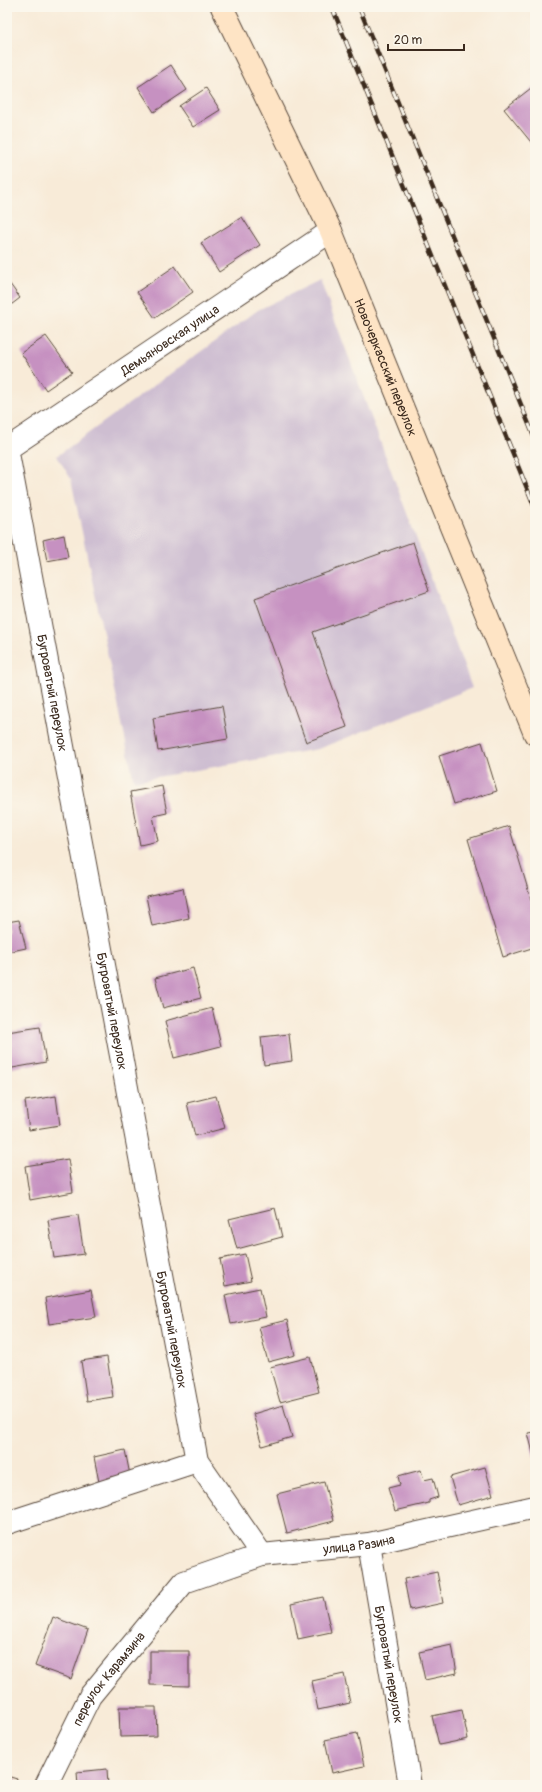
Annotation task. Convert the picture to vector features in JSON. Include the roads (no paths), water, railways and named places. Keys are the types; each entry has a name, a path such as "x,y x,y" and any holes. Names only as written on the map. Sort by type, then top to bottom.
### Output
{"main road":[{"name":"Новочеркасский переулок","path":"222,7 331,231 535,734"}],"street":[{"name":"Демьяновская улица","path":"7,448 331,231"},
{"name":"Бугроватый переулок","path":"7,448 197,1462 262,1556"},
{"path":"7,1523 197,1462"},
{"name":"улица Разина","path":"184,1582 262,1556 369,1544 535,1507"},
{"name":"Бугроватый переулок","path":"369,1544 410,1785"},
{"name":"переулок Карамзина","path":"46,1785 90,1696 184,1582"}],"railway":[{"path":"332,7 535,508"},
{"path":"359,7 535,439"}]}
